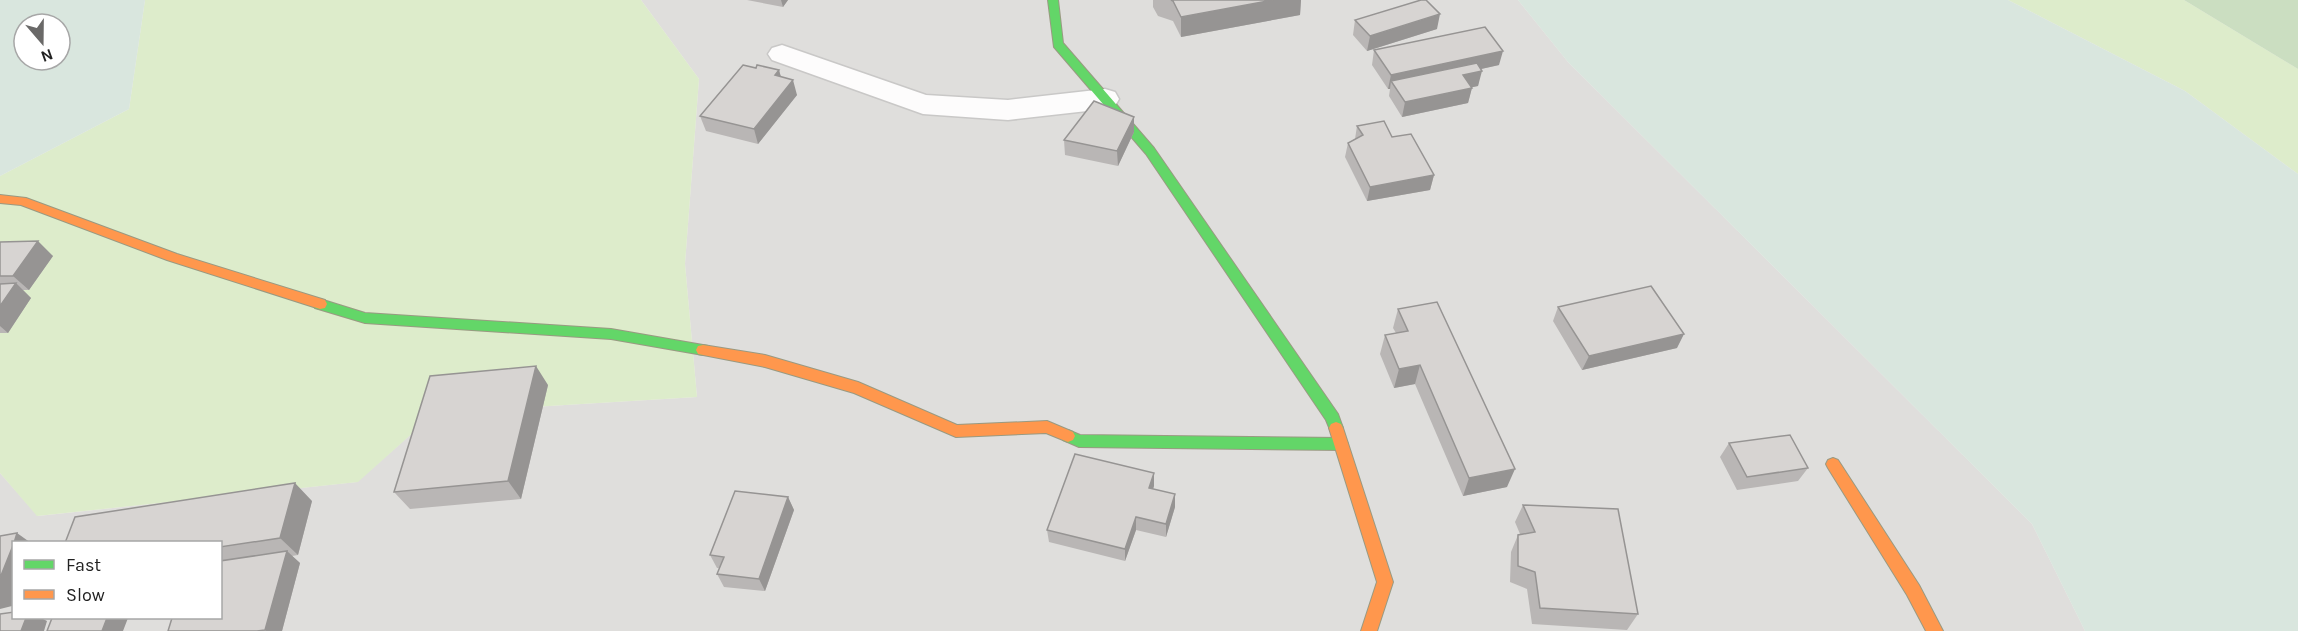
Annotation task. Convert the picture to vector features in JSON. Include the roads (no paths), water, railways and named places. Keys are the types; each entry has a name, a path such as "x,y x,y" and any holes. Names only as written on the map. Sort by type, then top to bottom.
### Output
{"street":[{"path":"1053,0 1058,44 1150,151 1333,418 1385,582 1369,631"},
{"path":"782,54 923,104 1008,110 1106,99"},
{"path":"0,199 22,201 172,257 365,318 611,334 765,362 858,388 956,431 1047,427 1079,441 1341,444"},
{"path":"1833,464 1913,590 1935,631"}]}
